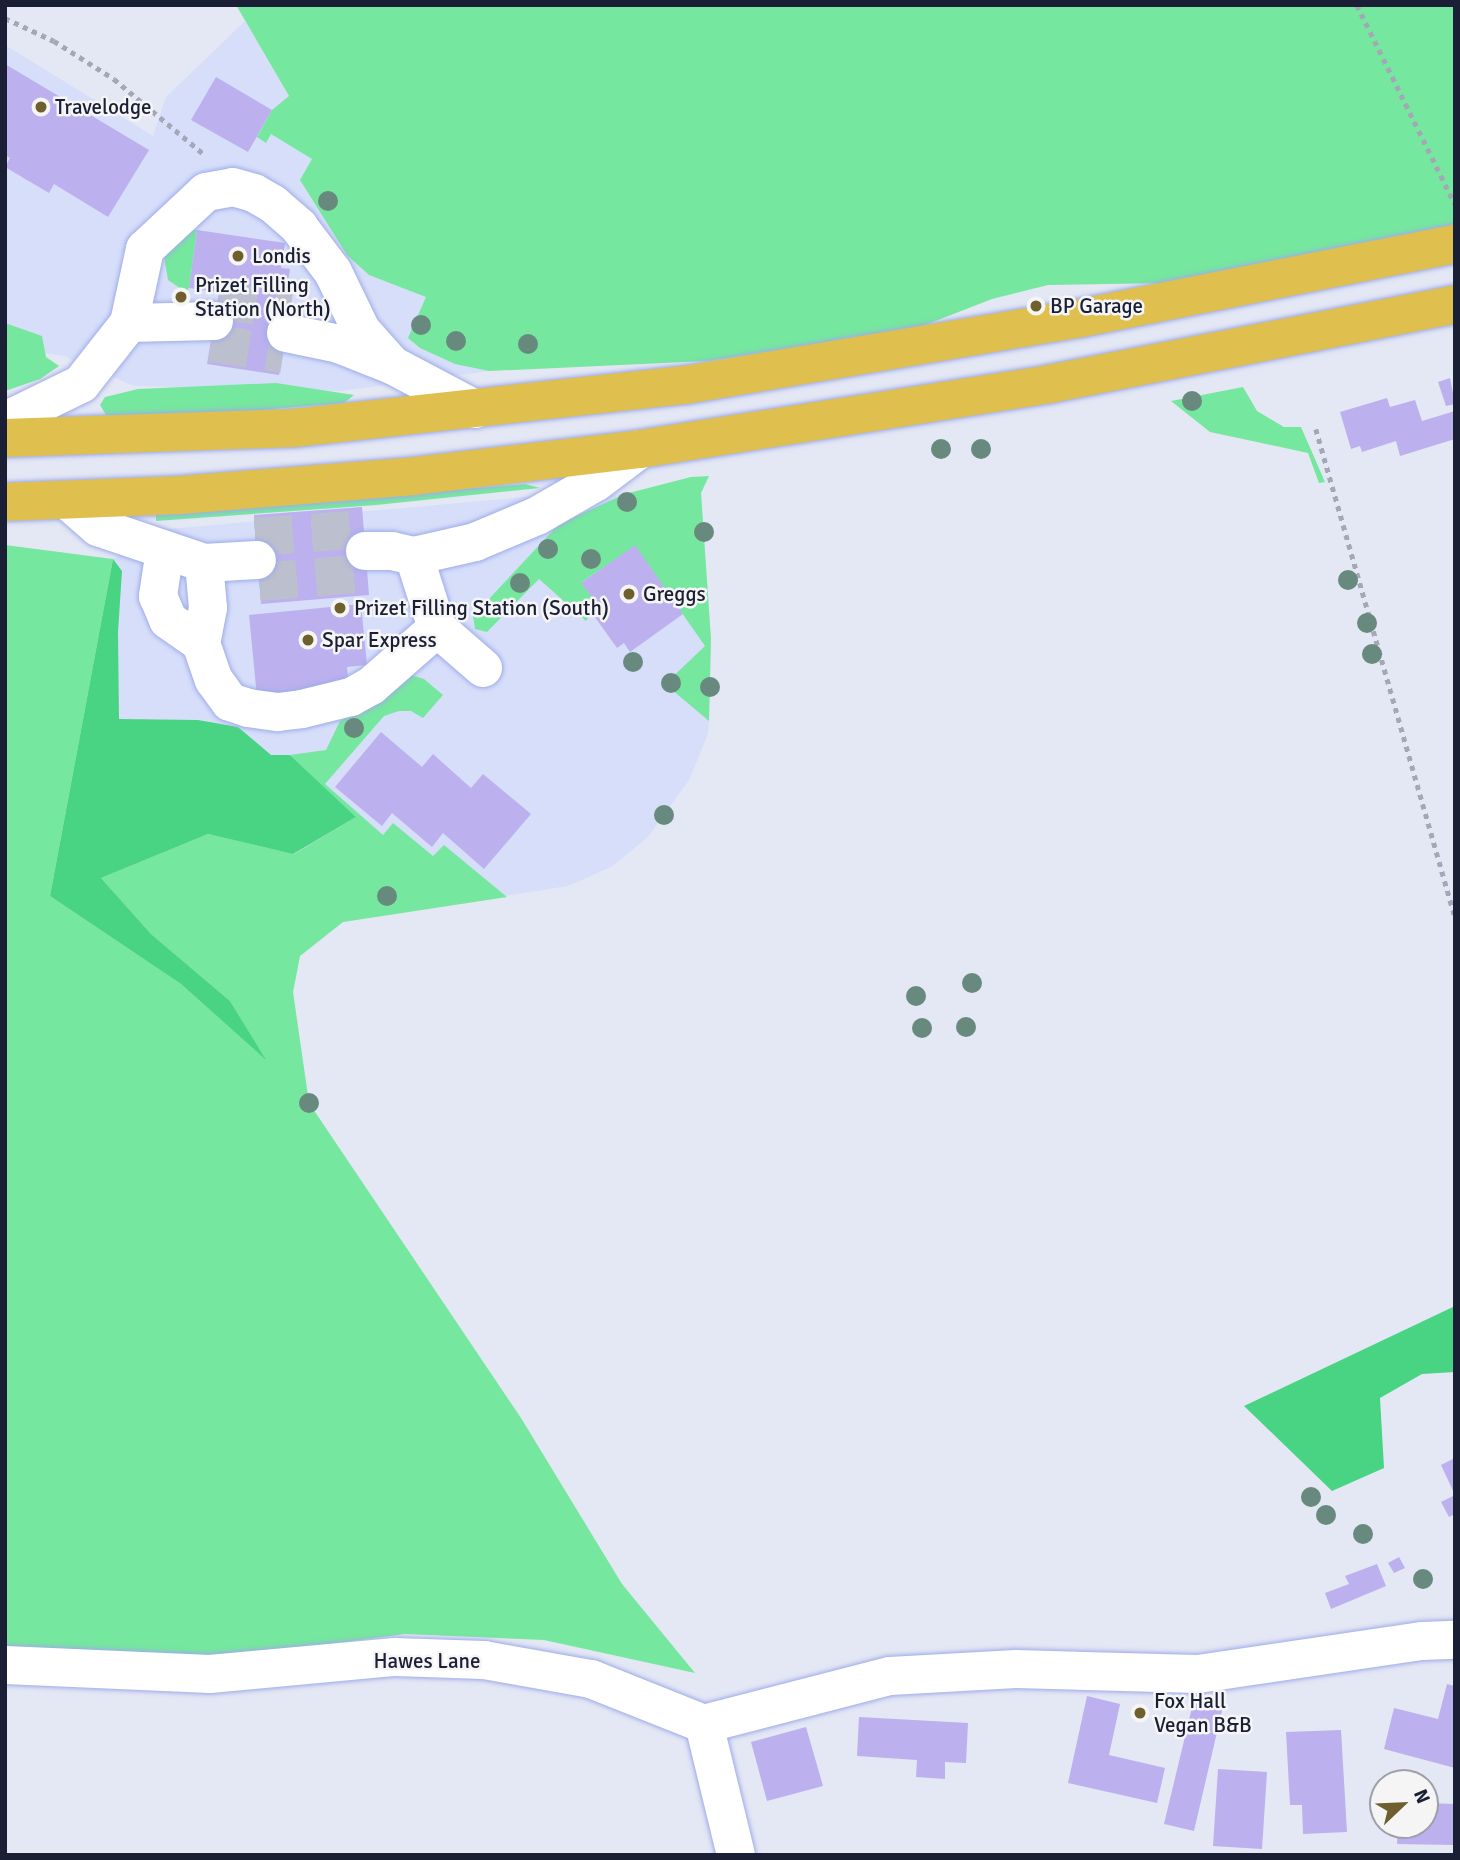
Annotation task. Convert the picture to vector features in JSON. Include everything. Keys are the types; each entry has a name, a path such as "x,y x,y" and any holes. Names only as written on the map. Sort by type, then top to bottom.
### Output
{"highway":[{"path":"5,438 294,428 685,385 1081,318 1455,244"},
{"path":"5,502 68,501 414,477 640,449 1049,384 1455,304"}],"street":[{"path":"5,421 80,384 126,323 145,250 206,192 233,187 263,199 299,227 333,272 361,330 392,365 475,410"},
{"path":"126,323 214,321"},
{"path":"361,330 286,333 333,366 392,365"},
{"path":"483,668 437,628 381,552 475,542 537,516 596,482 640,449"},
{"path":"68,501 98,527 204,563 257,560"},
{"path":"165,550 158,596 167,620 201,643"},
{"path":"204,563 208,608 201,643 214,680 230,702 248,708 278,712 330,704 351,697 371,686 437,628"},
{"path":"736,1855 704,1724 890,1676 1016,1670 1198,1674 1422,1641 1455,1640"},
{"name":"Hawes Lane","path":"5,1665 210,1674 395,1657 484,1660 591,1679 704,1724"}],"path":[{"path":"1357,5 1455,204"},
{"path":"5,18 54,41 114,79 198,148 233,187"},
{"path":"1316,429 1334,484 1455,917"}],"shaded area":[{"path":"245,21 331,169 489,371 340,391 134,386 64,356 5,348 5,45 153,136 166,97"},
{"path":"701,493 711,639 709,721 708,734 689,780 647,838 611,867 568,886 343,922 300,956 293,992 309,1103 50,896 113,559 157,530 537,496"}],"green space":[{"path":"236,5 1455,5 1455,226 1169,283 1048,285 992,299 915,329 707,361 489,371 455,364 420,348 408,338 426,297 369,275 347,255 300,180 312,159 271,134 266,143 257,137 272,110 289,96"},
{"path":"197,230 189,288 186,292 168,280 163,251 182,231"},
{"path":"5,323 42,336 46,357 59,366 40,379 5,391"},
{"path":"276,383 354,395 344,403 199,415 106,415 100,405 105,397 138,389"},
{"path":"1243,387 1257,411 1284,427 1301,427 1325,482 1319,483 1308,453 1210,432 1171,401"},
{"path":"709,476 701,493 711,639 709,721 665,684 705,646 635,546 582,582 597,604 586,621 539,579 487,632 475,629 473,616 559,524 625,494 691,477"},
{"path":"525,484 540,488 376,505 156,521 156,515"},
{"path":"5,545 113,559 50,896 181,984 264,1058 230,1001 151,934 101,878 208,834 294,854 356,817 290,755 326,750 340,721 367,707 411,675 424,679 443,695 423,718 411,711 399,711 384,716 325,784 383,835 393,823 433,856 444,845 507,897 343,922 300,956 293,992 309,1103 521,1418 622,1584 695,1673 544,1640 405,1634 216,1659 5,1646"},
{"path":"113,559 122,571 118,632 119,719 198,720 238,727 271,755 290,755 356,817 293,854 208,834 101,878 151,934 230,1001 266,1060 181,984 50,896"},
{"path":"1455,1306 1455,1372 1422,1374 1380,1398 1384,1468 1332,1491 1244,1406"}],"building":[{"name":"Travelodge","path":"5,64 149,150 108,217 54,184 49,193 5,167 10,158 5,155"},
{"path":"216,77 272,110 248,152 191,120"},
{"path":"197,230 285,243 281,268 290,269 287,289 293,290 279,375 207,364 219,292 189,288"},
{"path":"1450,378 1455,404 1446,406 1438,382"},
{"path":"1387,398 1390,407 1415,400 1422,421 1455,411 1455,439 1400,456 1396,441 1362,452 1360,446 1351,449 1340,412"},
{"path":"362,507 369,595 261,604 254,515"},
{"name":"Greggs","path":"635,545 683,614 630,652 624,643 617,648 592,613 590,609 597,604 581,583"},
{"name":"Spar Express","path":"361,604 367,665 347,667 349,688 257,697 249,615"},
{"path":"381,732 422,767 433,754 471,788 483,774 531,814 484,869 443,833 432,847 392,813 382,826 335,787"},
{"path":"1455,1458 1455,1495 1441,1465"},
{"path":"1455,1495 1455,1514 1449,1517 1441,1502"},
{"path":"1399,1557 1405,1568 1394,1573 1388,1563"},
{"path":"1377,1564 1386,1586 1331,1609 1325,1593 1349,1584 1345,1576"},
{"path":"1447,1684 1455,1686 1455,1768 1384,1749 1394,1708 1438,1719"},
{"path":"1195,1695 1224,1702 1194,1831 1164,1824"},
{"path":"1087,1696 1120,1704 1109,1755 1165,1768 1157,1803 1068,1783"},
{"path":"859,1717 968,1723 966,1763 945,1762 945,1779 916,1777 917,1760 857,1756"},
{"path":"806,1727 823,1786 767,1801 751,1742"},
{"path":"1341,1730 1347,1832 1303,1834 1302,1805 1290,1805 1286,1732"},
{"path":"1218,1769 1267,1772 1262,1849 1213,1846"},
{"path":"1439,1803 1455,1804 1455,1845 1397,1844 1397,1839 1439,1839"}],"tunnel":[{"path":"218,300 290,311"},
{"path":"211,343 283,354"},
{"path":"255,537 364,529"},
{"path":"259,582 367,573"}],"place":[{"name":"Travelodge","path":"41,107"},
{"name":"Londis","path":"238,256"},
{"name":"Prizet Filling Station (North)","path":"181,297"},
{"name":"BP Garage","path":"1036,306"},
{"name":"Greggs","path":"629,594"},
{"name":"Prizet Filling Station (South)","path":"340,608"},
{"name":"Spar Express","path":"308,640"},
{"name":"Fox Hall Vegan B&B","path":"1140,1713"}]}
